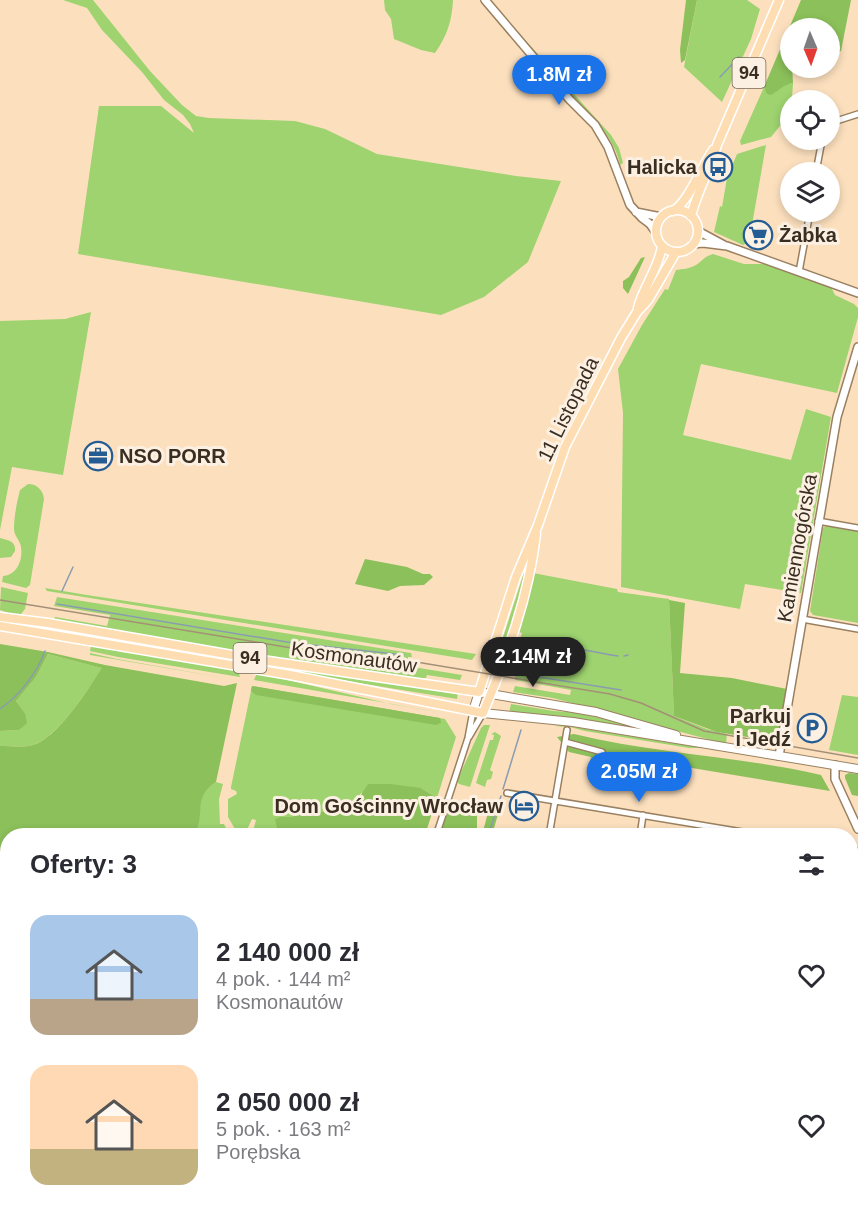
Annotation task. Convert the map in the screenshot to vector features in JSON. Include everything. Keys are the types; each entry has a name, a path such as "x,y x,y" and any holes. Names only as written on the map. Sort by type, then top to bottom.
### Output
{"main road":[{"name":"94","path":"691,216 717,145 780,0"},
{"name":"94","path":"661,217 684,203 703,164 717,145"},
{"path":"661,217 656,225 656,237 662,246 668,251 686,250 693,244 698,231 691,216 681,211 673,211"},
{"name":"11 Listopada","path":"637,312 641,296 660,257 662,246"},
{"name":"11 Listopada","path":"473,711 516,577 538,525 565,447 621,338 637,312 648,300 676,252"},
{"name":"11 Listopada","path":"483,713 520,611 534,556 538,525"},
{"name":"Kosmonautów","path":"0,616 243,657 596,712 700,743"},
{"name":"Kosmonautów","path":"0,626 290,675 483,713 573,722 858,769"}],"street":[{"path":"485,0 569,99 595,125 608,147 628,202 656,231"},
{"path":"840,120 858,114"},
{"path":"636,212 661,217"},
{"path":"799,272 808,222"},
{"path":"698,231 727,246 858,293"},
{"path":"693,244 727,246"},
{"name":"Kamiennogórska","path":"779,756 837,417 858,347"},
{"path":"818,521 858,528"},
{"path":"802,619 858,628"},
{"path":"439,828 468,738 473,711"},
{"path":"468,738 476,729 483,713"},
{"path":"550,828 567,730"},
{"path":"565,742 602,752"},
{"path":"835,765 836,781 858,828"},
{"path":"507,793 707,828"},
{"path":"641,828 643,815"}],"green space":[{"path":"63,0 93,0 150,71 182,105 196,116 295,121 325,129 377,154 561,181 528,262 484,297 441,315 78,254 99,106 161,106 194,133 183,115 164,100 142,72 102,30 87,8"},
{"path":"384,0 453,0 448,28 435,53 394,39 391,19 385,10"},
{"path":"489,0 611,135 619,148 623,163 620,165 607,135 560,84"},
{"path":"686,0 697,0 685,60 681,63 680,50"},
{"path":"697,0 747,0 760,9 751,39 722,102 684,67"},
{"path":"801,0 851,0 840,51 840,18 793,18"},
{"path":"780,49 780,78 793,78 793,83 770,95 766,93 764,87"},
{"path":"793,83 793,90 780,90 780,126 771,137 741,145 740,141 764,87 766,93 775,93 782,85"},
{"path":"766,145 749,242 743,245 714,232 720,206 722,207 727,178 737,154"},
{"path":"713,254 744,264 766,264 831,287 835,295 858,308 858,317 837,393 701,364 683,435 791,460 806,409 831,417 801,593 745,584 740,609 621,587 623,413 618,369 642,325 665,289 668,290 676,270 693,266"},
{"path":"645,257 628,294 623,288 623,281 629,277 641,258"},
{"path":"91,312 63,475 12,467 0,530 0,321 65,319"},
{"path":"28,484 39,488 44,499 30,585 26,588 2,582 3,576 12,573 20,562 21,547 14,531 15,519 20,490"},
{"path":"827,525 858,531 858,623 813,615 810,611 823,528"},
{"path":"0,538 14,545 15,551 11,557 0,558"},
{"path":"529,557 519,600 499,663 495,662"},
{"path":"365,559 407,567 433,577 424,585 400,586 388,591 355,584"},
{"path":"533,573 617,589 618,592 669,599 674,716 727,734 726,744 553,698 513,692 515,686 570,695 571,690 515,680 516,672 513,662 522,633 519,632 519,627"},
{"path":"1,587 28,593 25,609 21,614 15,615 0,610"},
{"path":"45,588 476,654 472,660 47,591"},
{"path":"57,597 411,653 412,657 408,657 407,666 462,675 460,680 427,675 426,678 414,678 330,667 120,633 54,619 55,617 107,626 110,615 54,606"},
{"path":"669,600 685,603 680,673 732,678 787,689 777,742 717,732 674,716"},
{"path":"50,628 249,661 250,663 50,632"},
{"path":"0,644 224,686 237,683 216,782 204,794 198,828 0,828 0,746 25,746 43,741 72,712 102,668 48,654 36,677 16,701 25,713 27,723 19,730 0,731"},
{"path":"91,646 238,670 240,677 118,657 90,651"},
{"path":"90,653 117,659 230,679 90,655"},
{"path":"48,654 103,668 53,733 29,746 0,746 0,731 19,730 25,713 16,701 36,677"},
{"path":"258,664 458,692 457,699 261,667"},
{"path":"257,673 387,703 254,680"},
{"path":"252,686 445,719 456,737 437,798 421,788 361,793 352,809 299,812 292,817 281,817 279,828 254,828 256,820 252,819 248,828 234,828 228,817 228,799 237,794 231,787"},
{"path":"252,686 440,718 441,723 436,725 256,695 251,691"},
{"path":"842,695 858,697 858,755 829,750"},
{"path":"511,704 580,713 656,732 587,721 509,713"},
{"path":"484,725 490,725 470,787 459,784 457,781"},
{"path":"563,725 703,748 689,748 554,726"},
{"path":"495,732 501,736 490,770 493,772 491,779 487,780 485,787 476,783 490,740 493,740 494,735 491,734"},
{"path":"574,734 635,746 760,763 821,775 830,791 656,762 649,771 625,773 627,762 600,759 598,779 587,776 591,757 569,752 557,737"},
{"path":"858,774 858,796 852,795 845,778 845,775"},
{"path":"216,782 223,784 219,799 220,824 224,824 226,828 198,828 201,800"},
{"path":"368,784 421,788 437,798 427,828 277,828 275,819 292,817 299,812 352,809"},
{"path":"496,801 502,801 494,828 484,828 490,805"},
{"path":"449,807 465,811 472,808 477,809 477,828 442,828"}],"waterway":[{"path":"720,77 739,57"},
{"path":"62,591 73,567"},
{"path":"57,604 293,643 404,655"},
{"path":"537,675 542,660 560,651 579,649 618,656"},
{"path":"0,709 27,683 45,651"},
{"path":"624,656 628,655"},
{"path":"520,674 621,690"},
{"path":"503,789 521,730"},
{"path":"491,828 501,796"}],"tram line":[{"path":"0,600 304,650 392,658 610,694 641,703 704,731 858,758"}],"place":[{"name":"Halicka","path":"718,167"},
{"name":"Żabka","path":"758,235"},
{"name":"NSO PORR","path":"98,456"},
{"name":"Parkuj i Jedź","path":"812,728"},
{"name":"Dom Gościnny Wrocław","path":"524,806"}]}
